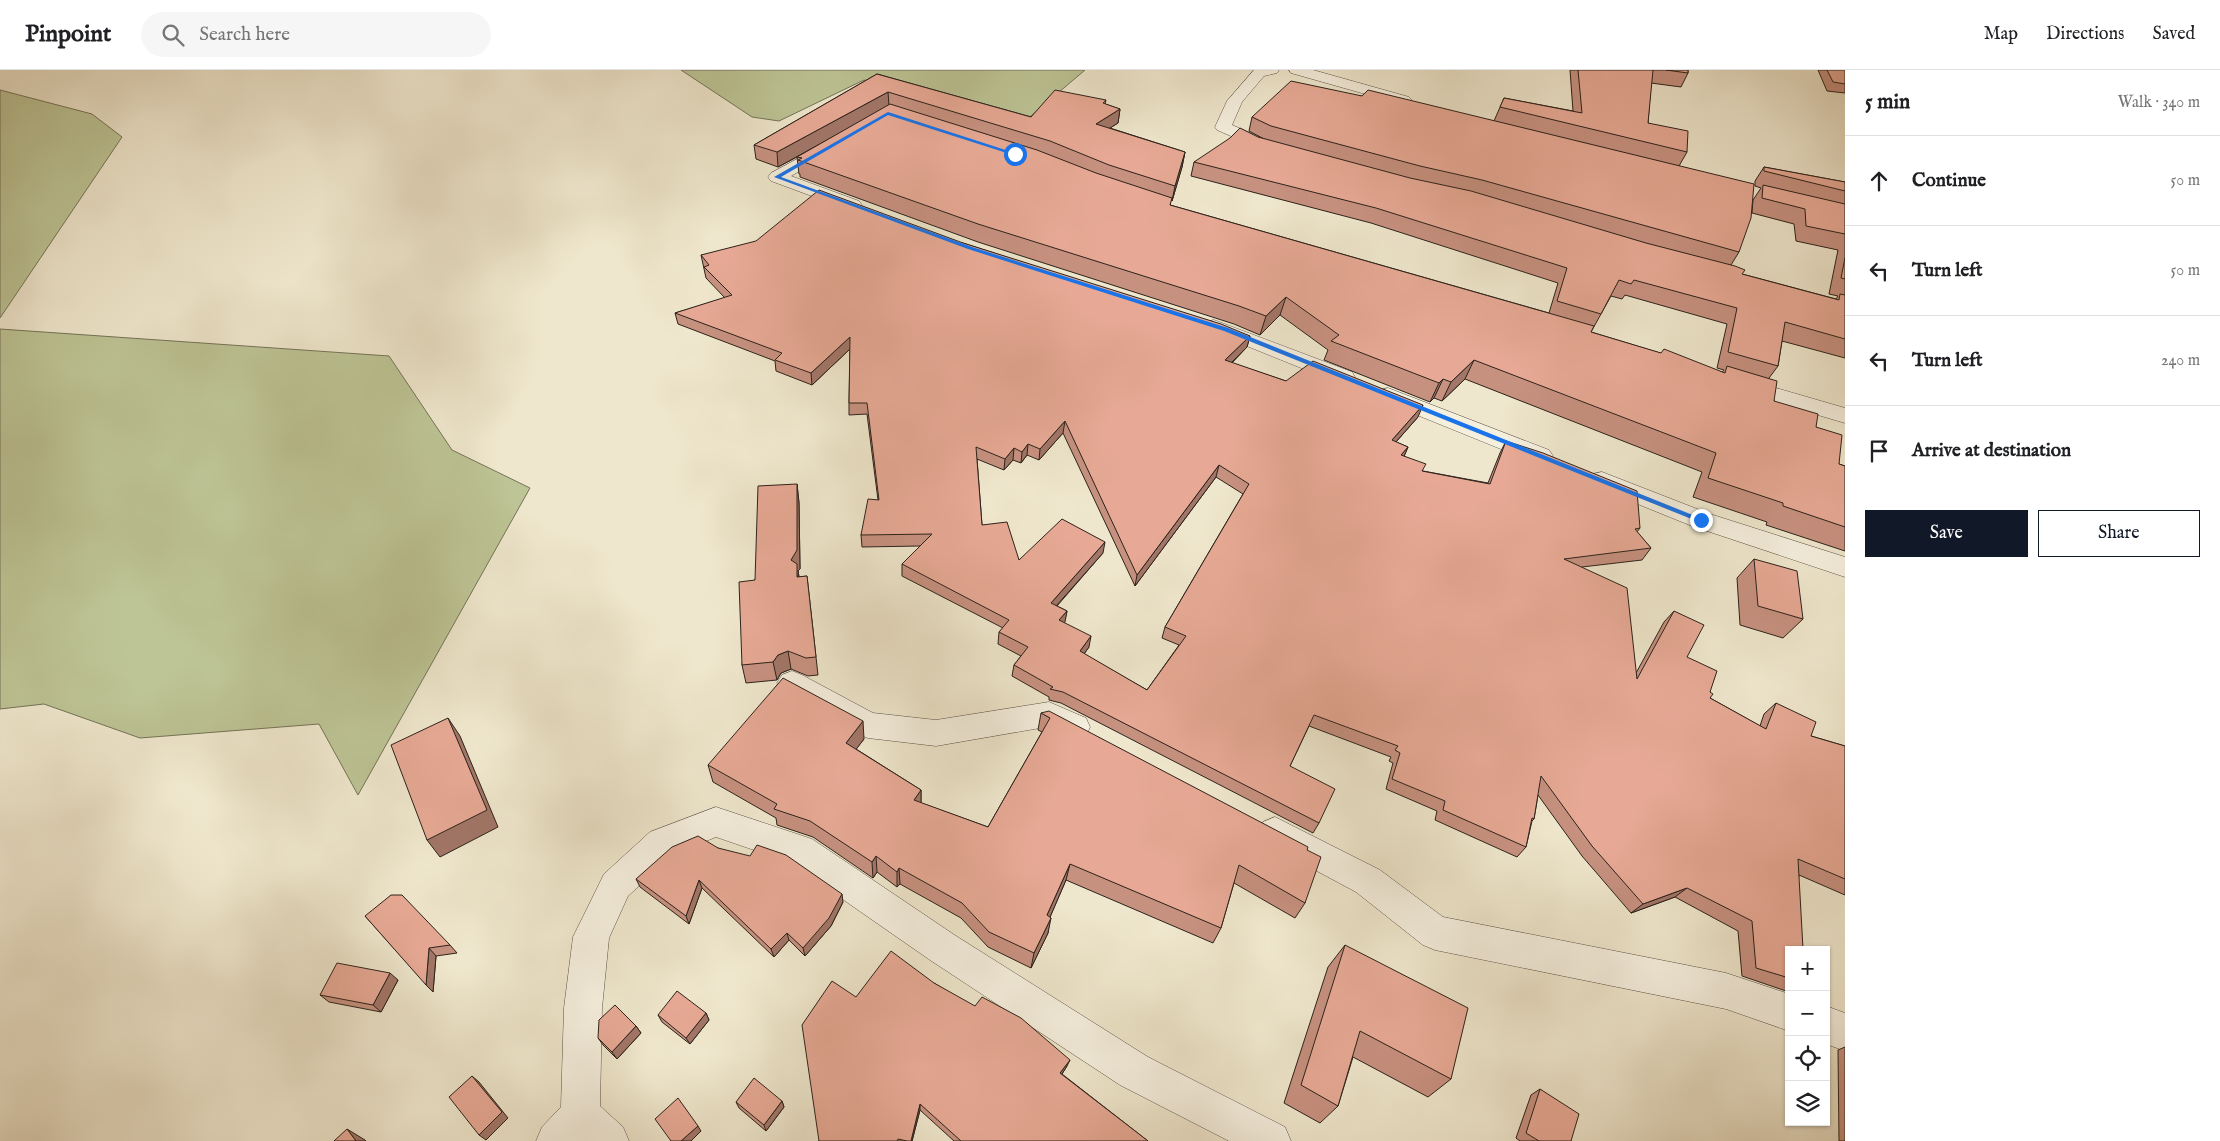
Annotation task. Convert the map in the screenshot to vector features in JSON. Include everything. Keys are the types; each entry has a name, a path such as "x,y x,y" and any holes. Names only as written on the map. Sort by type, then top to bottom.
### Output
{"street":[{"path":"1272,70 1259,73 1235,101 1223,127 1261,146 1289,154"},
{"path":"1296,70 1417,104"},
{"path":"850,135 777,177 869,211"},
{"path":"1197,321 1226,330 1555,461"},
{"path":"1716,377 1845,416"},
{"path":"1582,472 1701,520 1845,567"},
{"path":"792,683 868,725 936,733 1049,714 1102,742"},
{"path":"1253,820 1368,881 1435,933 1726,992 1785,1012"},
{"path":"609,1141 568,1128 592,937 616,885 662,843 716,822 800,850 943,948 1134,1071 1271,1141"},
{"path":"1830,1026 1845,1032"}],"green space":[{"path":"681,70 1085,70 1025,121 864,80 779,121 752,117"},
{"path":"0,90 92,114 122,137 0,318"},
{"path":"0,329 389,356 452,450 530,488 358,795 319,724 140,738 44,704 0,709"}],"building":[{"path":"1578,70 1653,70 1648,123 1688,131 1687,152 1500,107 1504,98 1582,113"},
{"path":"1666,70 1688,70 1688,73"},
{"path":"1827,70 1845,70 1845,84 1833,82"},
{"path":"877,74 1031,117 1055,90 1106,100 1103,103 1120,109 1096,124 1185,152 1175,186 1109,165 1050,141 888,92 777,152 754,145"},
{"path":"1291,81 1362,96 1368,90 1754,184 1751,218 1739,252 1482,180 1420,166 1271,126 1252,117"},
{"path":"890,104 1037,150 1096,173 1172,198 1170,205 1594,326 1591,332 1661,353 1664,349 1725,373 1727,366 1777,381 1774,401 1818,414 1816,427 1842,435 1839,464 1845,466 1845,527 1783,506 1783,503 1708,478 1716,453 1474,360 1451,382 1443,379 1439,383 1331,341 1339,335 1286,297 1266,316 978,224 798,160 802,158 797,157"},
{"path":"1240,128 1258,137 1410,178 1471,191 1646,243 1735,266 1745,270 1742,274 1839,300 1840,294 1845,295 1845,339 1785,322 1778,366 1728,352 1737,308 1634,280 1631,284 1619,280 1601,314 1557,301 1567,268 1376,208 1194,162 1230,138"},
{"path":"1764,167 1845,182 1845,191 1764,171"},
{"path":"1763,185 1845,204 1845,234 1806,226 1805,209 1762,198"},
{"path":"819,190 963,243 1221,324 1250,336 1225,360 1286,381 1313,361 1423,405 1392,440 1408,447 1401,455 1426,464 1422,471 1490,484 1506,441 1543,453 1637,491 1640,528 1635,529 1651,548 1564,559 1627,588 1637,679 1674,611 1704,625 1687,657 1717,671 1710,692 1713,694 1710,698 1766,729 1776,703 1816,722 1811,736 1845,746 1845,879 1798,859 1803,946 1785,946 1785,977 1756,968 1752,921 1687,888 1643,904 1592,846 1541,776 1534,819 1532,818 1526,847 1443,810 1445,801 1392,779 1400,753 1395,750 1398,746 1314,715 1290,766 1335,789 1319,823 1063,692 1050,689 1053,687 1014,665 1028,647 999,632 1009,620 902,564 932,534 861,535 868,499 879,500 867,403 849,403 850,337 811,373 775,360 782,353 675,313 732,295 704,267 709,265 701,255 756,241","holes":["1065,421 1137,575 1219,465 1249,484 1165,627 1186,636 1147,690 1080,651 1091,636 1059,620 1067,611 1051,603 1105,542 1062,519 1019,560 1007,522 982,525 976,447 1005,459 1014,448 1022,452 1028,444 1040,449"]},
{"path":"1845,258 1845,279 1841,278"},
{"path":"797,484 797,550 791,560 797,564 797,577 807,576 816,657 806,658 788,651 778,655 773,662 742,665 739,582 755,580 758,486"},
{"path":"1754,559 1797,571 1803,619 1758,606"},
{"path":"783,678 863,721 846,743 921,790 914,800 988,827 1050,718 1041,713 1049,711 1308,847 1307,850 1321,857 1305,903 1239,865 1221,928 1070,864 1047,915 1051,918 1034,953 989,932 962,903 899,868 897,872 876,856 872,862 810,821 774,809 777,804 708,765"},
{"path":"448,718 487,810 427,840 391,745"},
{"path":"698,836 718,848 750,856 757,845 786,855 842,894 829,918 803,948 787,933 771,949 699,880 686,916 636,879 672,847"},
{"path":"391,895 402,895 450,945 429,948 426,985 365,916"},
{"path":"1345,945 1468,1008 1451,1079 1360,1031 1338,1106 1301,1085"},
{"path":"891,951 934,983 975,1006 982,997 1021,1018 1070,1060 1060,1073 1148,1141 961,1141 920,1104 911,1141 898,1139 897,1141 819,1141 802,1025 832,981 856,997"},
{"path":"337,963 390,973 373,1005 320,995"},
{"path":"677,991 706,1013 686,1038 658,1015"},
{"path":"615,1005 636,1026 612,1052 598,1038 599,1020"},
{"path":"472,1076 502,1112 479,1135 449,1097"},
{"path":"754,1078 782,1101 764,1125 736,1102"},
{"path":"1540,1089 1579,1114 1571,1141 1539,1141 1526,1133"},
{"path":"678,1098 698,1126 681,1141 671,1141 655,1119"},
{"path":"347,1129 356,1141 334,1141"}],"route":[{"path":"1015,154 888,113 777,177 970,248 1226,330 1701,520"}]}
